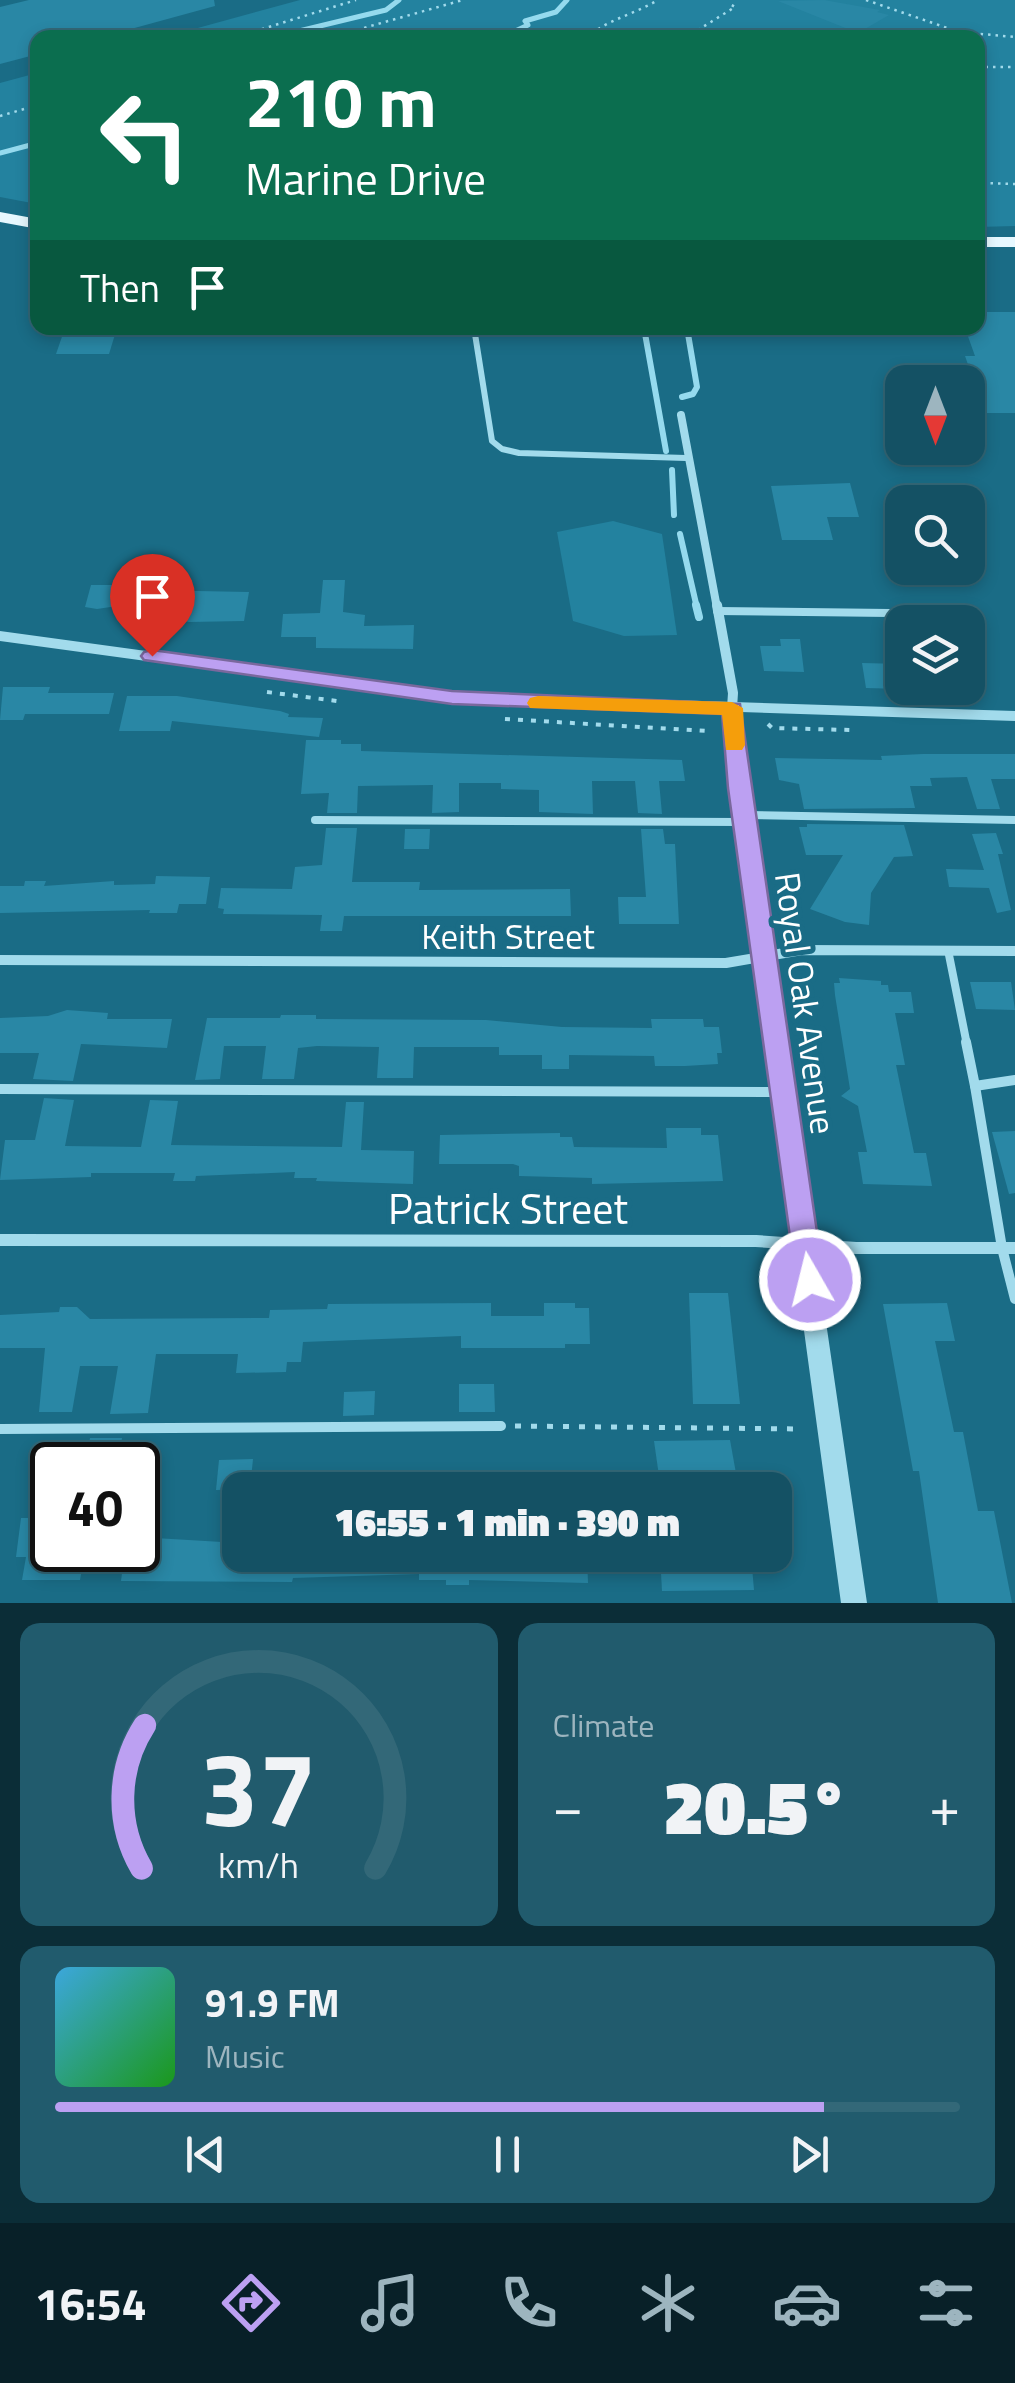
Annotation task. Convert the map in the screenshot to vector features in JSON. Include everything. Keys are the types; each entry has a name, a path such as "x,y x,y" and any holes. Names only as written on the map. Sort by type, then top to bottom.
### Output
{"main road":[{"path":"0,204 30,209"},
{"path":"0,217 30,223"},
{"path":"985,232 1015,232"},
{"path":"985,242 1015,242"}],"street":[{"name":"Royal Oak Avenue","path":"681,416 732,708 854,1603"},
{"path":"0,636 418,694 551,704 1015,716"},
{"name":"Keith Street","path":"0,960 726,963 802,950 1015,950"},
{"name":"Patrick Street","path":"0,1240 736,1241 1008,1248"}],"lane":[{"path":"474,335 492,441 502,449 518,454 686,458"},
{"path":"716,611 885,613"},
{"path":"316,820 1015,820"},
{"path":"948,950 1015,1298"},
{"path":"975,1086 1015,1080"},
{"path":"0,1089 783,1092"},
{"path":"0,1429 501,1426"}],"path":[{"path":"259,30 356,0"},
{"path":"357,30 464,0"},
{"path":"595,30 607,20 638,12 658,0"},
{"path":"866,0 957,30"},
{"path":"698,30 735,7 728,3"},
{"path":"985,35 1015,37"},
{"path":"985,66 1015,67"},
{"path":"0,116 30,107"},
{"path":"985,183 1015,184"},
{"path":"501,1426 800,1429"}],"shaded area":[{"path":"300,0 1015,0 1015,226 985,227 985,30 191,30"},
{"path":"30,75 30,203 0,197 0,83"},
{"path":"613,521 662,534 677,635 624,636 573,621 557,532"}],"building":[{"path":"29,0 214,0 215,6 127,30 30,30 30,56 0,64 0,7"},
{"path":"824,0 889,15 863,30 850,30 778,1"},
{"path":"985,312 1015,312 1015,413 985,413 985,365 968,365 965,356 975,356 968,335 985,335"},
{"path":"63,335 115,335 109,354 56,354"},
{"path":"850,483 859,517 827,517 833,540 782,540 771,486"},
{"path":"323,580 345,580 343,612 365,615 364,626 414,625 413,649 316,648 316,637 281,637 283,614 320,613"},
{"path":"91,585 136,585 131,604 97,609 85,607"},
{"path":"156,591 249,592 244,621 189,622 152,615"},
{"path":"780,639 800,639 804,672 764,671 760,646 781,646"},
{"path":"862,663 885,664 885,689 866,688"},
{"path":"3,687 50,687 48,693 114,693 109,714 25,714 23,720 0,720"},
{"path":"127,696 177,696 280,711 288,717 323,718 319,737 172,721 170,731 119,731"},
{"path":"306,740 361,744 361,751 682,760 685,781 659,781 662,814 638,813 635,781 592,781 593,814 539,812 539,790 501,789 501,783 459,783 459,812 432,813 433,785 358,786 357,813 327,813 329,793 301,794"},
{"path":"1015,754 1015,779 991,779 1000,809 977,809 967,777 930,778 932,786 910,786 915,808 804,809 799,784 779,780 775,758 882,760 881,756"},
{"path":"904,825 913,856 894,857 871,893 869,925 845,922 810,909 843,855 806,855 799,827"},
{"path":"326,828 357,828 352,882 420,882 419,890 570,889 571,916 344,916 342,931 320,931 322,915 223,914 224,909 218,908 221,888 292,889 295,867 322,865"},
{"path":"405,829 430,829 429,849 404,849"},
{"path":"641,829 663,829 665,844 675,844 679,924 619,924 618,897 646,897"},
{"path":"996,833 1011,910 997,913 989,888 949,887 946,869 984,870 972,834"},
{"path":"156,876 210,877 206,904 179,904 177,913 0,913 0,886 24,886 25,881 46,881 44,886 114,881 114,885 155,884"},
{"path":"839,978 881,981 881,985 888,985 889,992 911,992 914,1013 895,1013 905,1065 896,1065 914,1153 926,1153 932,1186 863,1184 858,1152 867,1152 858,1106 841,1096 850,1089 835,995 834,983 840,983"},
{"path":"970,982 1011,982 1015,1010 976,1009"},
{"path":"67,1010 108,1013 107,1019 172,1019 167,1048 81,1044 73,1081 33,1079 39,1053 0,1053 0,1018 48,1016"},
{"path":"281,1015 652,1028 651,1019 703,1019 704,1027 719,1027 722,1053 717,1053 718,1064 685,1066 655,1066 654,1056 569,1055 569,1069 542,1069 542,1055 499,1055 499,1047 414,1047 413,1078 377,1078 379,1047 317,1046 298,1048 294,1079 262,1079 266,1046 224,1046 220,1079 195,1080 207,1018"},
{"path":"44,1098 74,1100 65,1146 141,1147 150,1100 178,1101 171,1145 342,1147 346,1102 364,1102 361,1150 414,1151 413,1184 316,1181 317,1178 294,1178 295,1172 196,1176 195,1181 173,1181 175,1173 91,1173 91,1177 0,1180 5,1140 35,1140"},
{"path":"666,1128 701,1128 701,1135 718,1135 723,1181 592,1184 592,1178 519,1176 519,1166 513,1164 439,1164 440,1135 560,1133 560,1137 572,1137 574,1147 667,1148"},
{"path":"1015,1131 1015,1193 1009,1194 992,1132"},
{"path":"689,1293 728,1293 740,1404 693,1404"},
{"path":"491,1303 491,1316 544,1316 544,1303 575,1303 575,1308 589,1308 590,1344 565,1344 565,1348 461,1348 461,1336 303,1342 301,1362 287,1362 286,1372 236,1373 238,1354 156,1354 148,1413 110,1414 118,1366 80,1366 72,1412 39,1412 45,1348 0,1348 0,1315 59,1312 60,1307 77,1307 90,1319 269,1318 270,1310 327,1309 328,1304"},
{"path":"947,1303 955,1341 935,1341 954,1432 963,1432 978,1511 994,1511 1012,1603 938,1603 919,1471 913,1471 883,1304"},
{"path":"459,1384 494,1384 495,1412 459,1412"},
{"path":"375,1391 374,1415 343,1416 344,1392"},
{"path":"90,1438 122,1438 121,1442 89,1442"},
{"path":"730,1440 736,1472 658,1472 654,1441"},
{"path":"253,1459 252,1472 222,1472 222,1490 216,1490 219,1460"},
{"path":"21,1518 30,1518 30,1572 81,1572 80,1580 22,1580 26,1557 16,1557"},
{"path":"160,1538 222,1542 222,1572 588,1572 588,1583 469,1580 469,1585 446,1585 446,1580 419,1580 419,1574 293,1578 292,1582 121,1581 122,1572 160,1572"},
{"path":"661,1572 752,1572 754,1590 662,1591"}],"waterway":[{"path":"303,30 386,10 399,0"},
{"path":"518,30 528,25 525,21 556,12 567,0"},
{"path":"0,153 30,145"},
{"path":"645,335 666,451"},
{"path":"682,397 693,394 697,387 688,335"},
{"path":"672,470 674,515"},
{"path":"680,534 697,608"},
{"path":"696,605 699,617"}],"slow traffic":[{"path":"538,703 732,708 734,745"}],"route":[{"path":"152,656 452,698 732,708 810,1280"}]}
